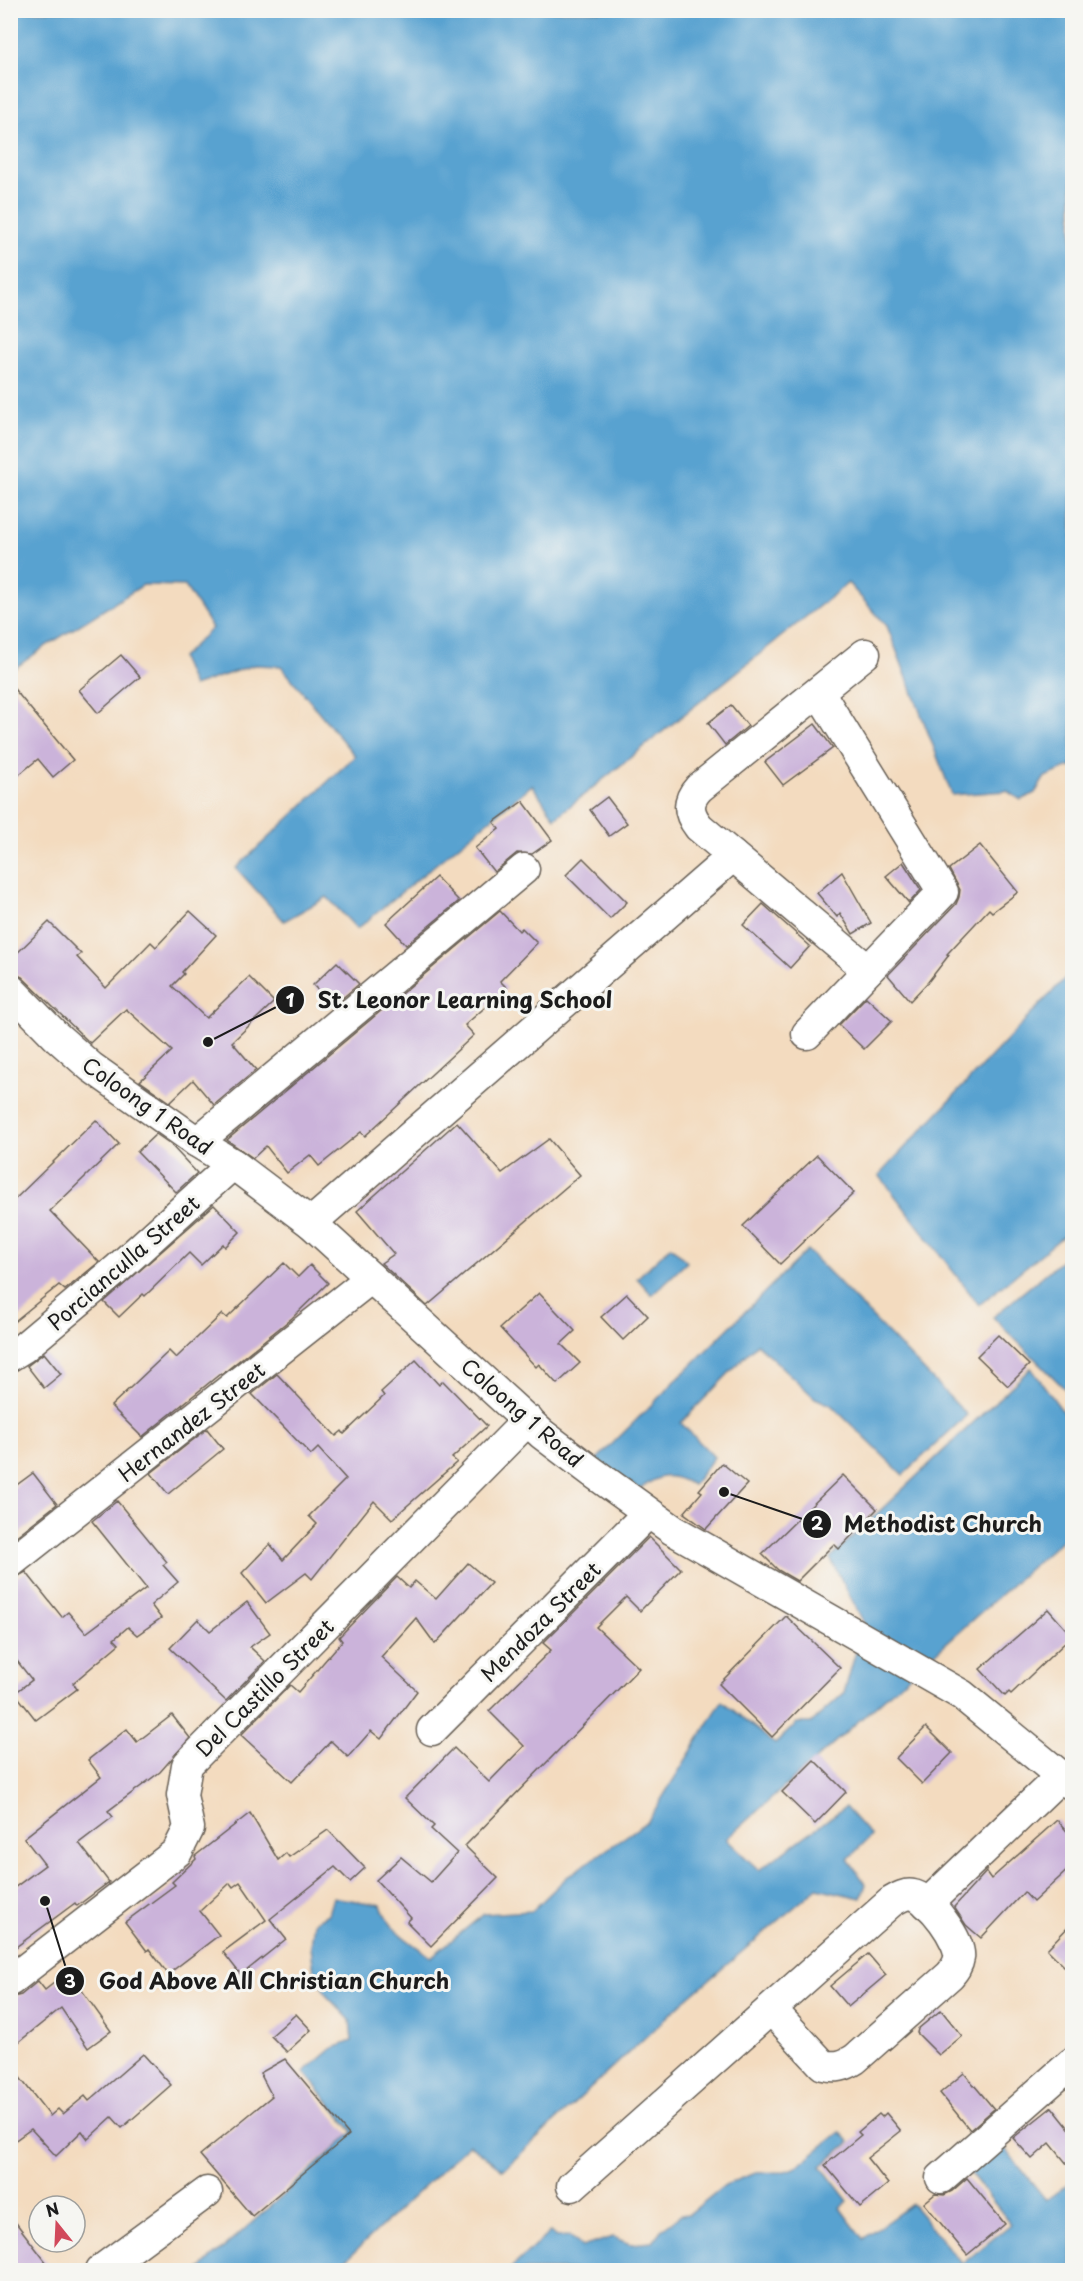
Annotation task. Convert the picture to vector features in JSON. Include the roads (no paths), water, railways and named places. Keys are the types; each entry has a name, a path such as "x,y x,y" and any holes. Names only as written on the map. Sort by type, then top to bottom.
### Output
{"street":[{"path":"865,654 699,788 692,796 689,808 692,818 699,827 868,970"},
{"path":"807,1034 943,892 819,692"},
{"path":"311,1223 733,856"},
{"path":"197,1142 524,868"},
{"name":"Coloong 1 Road","path":"10,989 56,1036 91,1067 197,1142 233,1164 311,1223 542,1434 674,1530 962,1695 1067,1781"},
{"name":"Porcianculla Street","path":"10,1356 23,1348 116,1270 233,1164"},
{"name":"Hernandez Street","path":"10,1563 371,1278"},
{"name":"Del Castillo Street","path":"10,1981 177,1852 189,1828 182,1796 187,1765 528,1420"},
{"name":"Mendoza Street","path":"432,1730 648,1512"},
{"path":"927,1904 1067,1781"},
{"path":"572,2186 771,2009 899,1897 915,1895 927,1904 956,1940 960,1957 956,1967 855,2059 834,2068 823,2065 771,2009"},
{"path":"941,2178 1072,2063"},
{"path":"101,2271 207,2192"}],"water":[{"path":"10,11 1072,11 1072,768 1069,767 1045,777 1035,793 1021,800 1007,791 952,795 887,626 848,583 555,818 532,785 357,929 327,897 284,921 236,868 355,756 281,666 254,665 193,686 181,658 212,628 185,586 143,585 46,646 11,671"},
{"path":"1072,971 1072,1229 979,1305 879,1175"},
{"path":"671,1246 687,1262 652,1295 637,1278"},
{"path":"807,1250 967,1415 903,1475 831,1405 815,1398 757,1344 681,1423 714,1457 693,1485 678,1478 666,1476 640,1489 594,1462"},
{"path":"1072,1252 1072,1396 993,1317"},
{"path":"1031,1368 1072,1424 1072,1531 726,1839 759,1870 845,1807 871,1836 848,1859 866,1884 861,1898 817,1888 683,2002 503,2170 469,2144 335,2270 199,2270 353,2132 304,2072 331,2049 352,2041 350,2020 327,1996 314,1972 311,1947 314,1922 328,1914 333,1897 381,1905 389,1922 408,1941 431,1957 484,1914 532,1911 567,1877 648,1821 722,1701 775,1744 797,1723 811,1723 844,1693 864,1623 830,1558"},
{"path":"840,2132 850,2142 821,2166 848,2201 840,2208 863,2239 912,2204 962,2264 1011,2224 967,2169 999,2141 1046,2200 1072,2181 1072,2270 509,2270 550,2232 556,2237 570,2236 582,2247 613,2237 630,2244 652,2242 662,2229 681,2215 689,2214 725,2185 756,2173 782,2172 795,2168"}],"place":[{"name":"St. Leonor Learning School","path":"208,1042"},
{"name":"Methodist Church","path":"724,1492"},
{"name":"God Above All Christian Church","path":"45,1901"}]}
